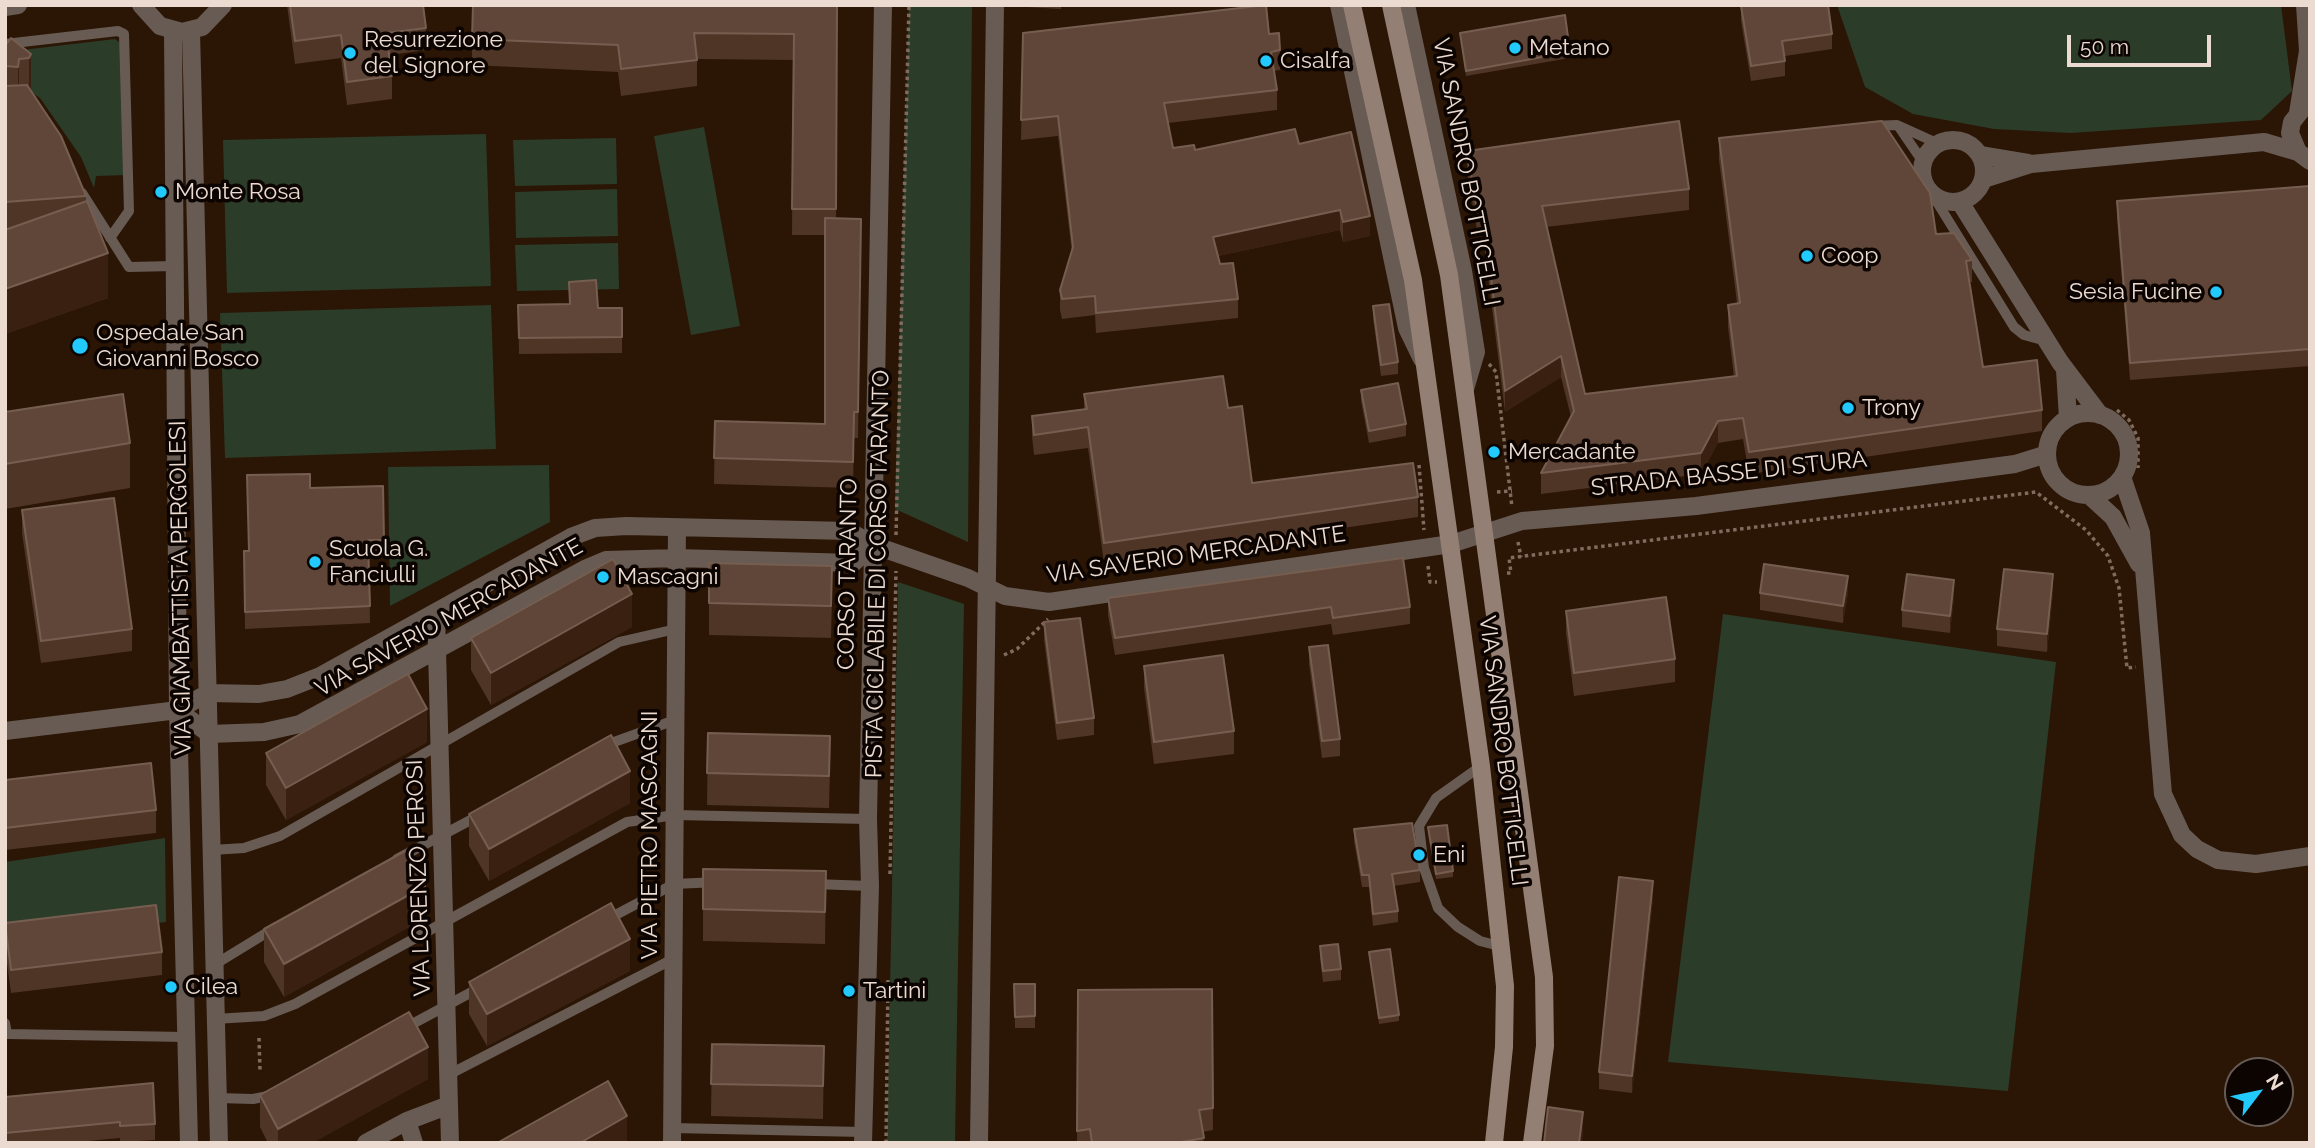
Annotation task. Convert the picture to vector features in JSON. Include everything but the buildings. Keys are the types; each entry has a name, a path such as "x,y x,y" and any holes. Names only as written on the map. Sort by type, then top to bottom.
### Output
{"main road":[{"name":"VIA SANDRO BOTTICELLI","path":"1352,5 1413,280 1481,766 1503,947 1505,1027 1494,1143"},
{"name":"VIA SANDRO BOTTICELLI","path":"1391,5 1448,275 1544,977 1545,1046 1532,1143"}],"street":[{"path":"5,7 18,5"},
{"path":"141,5 152,21 182,31 211,22 223,5"},
{"name":"CORSO TARANTO","path":"863,1137 870,886 868,819 883,5"},
{"path":"979,1143 995,5"},
{"name":"VIA SANDRO BOTTICELLI","path":"1339,5 1407,328 1426,368"},
{"name":"VIA SANDRO BOTTICELLI","path":"1406,5 1461,258 1476,355 1465,389"},
{"path":"2304,157 2291,132 2300,113 2309,53 2305,5"},
{"name":"VIA GIAMBATTISTA PERGOLESI","path":"182,31 175,266 178,709 188,1143"},
{"name":"VIA GIAMBATTISTA PERGOLESI","path":"182,31 208,693 219,1143"},
{"path":"2264,142 2300,113"},
{"path":"1957,140 1974,148 1980,155 1984,179 1975,194 1960,202 1941,200 1932,194 1923,180 1923,162 1939,144 1957,140"},
{"path":"1984,179 2031,164 2264,142 2304,157"},
{"path":"1980,155 2031,164"},
{"path":"1960,202 2065,370 2107,411 2126,440 2129,475 2141,533 2142,570 2163,794 2182,835 2197,849 2218,860 2256,864 2310,856"},
{"path":"2065,370 2068,418"},
{"path":"2107,411 2068,418 2053,433 2047,454 2054,477 2076,493 2089,495 2113,486 2129,475"},
{"name":"STRADA BASSE DI STURA","path":"1451,544 1522,521 1696,506 2015,464 2047,454"},
{"name":"STRADA BASSE DI STURA","path":"2015,464 2054,477"},
{"path":"2089,495 2113,517 2142,570"},
{"name":"VIA SAVERIO MERCADANTE","path":"5,731 178,709 208,693 259,694 287,690 320,676 577,534 620,526 849,531 873,545 896,551 1005,596 1049,602 1451,544"},
{"name":"VIA PIETRO MASCAGNI","path":"672,1136 677,528"},
{"name":"VIA SAVERIO MERCADANTE","path":"209,734 273,731 310,721 598,563 621,558 677,558 853,563 873,545"},
{"name":"VIA LORENZO PEROSI","path":"436,612 450,1143"},
{"path":"178,709 209,734"},
{"path":"366,1143 407,1121 449,1105"},
{"path":"407,1121 414,1143"}],"lane":[{"path":"5,44 118,31 124,34 129,211 110,238"},
{"path":"1897,125 1923,162"},
{"path":"1863,127 1897,125 1939,144"},
{"path":"77,185 130,267 175,266"},
{"path":"1932,194 2014,327 2024,335 2046,341"},
{"path":"212,850 244,848 271,840 439,742 620,642 676,629"},
{"path":"591,753 635,732 676,720"},
{"path":"1481,766 1436,798 1419,826 1424,868 1438,908 1458,927 1480,941 1503,947"},
{"path":"387,864 441,838 499,805"},
{"path":"215,1019 264,1016 288,1007 614,827 639,819 675,816 868,819"},
{"path":"591,928 674,884 728,882"},
{"path":"806,883 870,886"},
{"path":"214,965 290,919"},
{"path":"448,1075 673,959"},
{"path":"391,1036 495,980"},
{"path":"5,1023 7,1034 186,1037"},
{"path":"217,1098 253,1099 283,1092"},
{"path":"672,1136 863,1137"}],"path":[{"name":"PISTA CICLABILE DI CORSO TARANTO","path":"890,884 909,5"},
{"path":"1496,372 1512,491"},
{"path":"2107,411 2129,420 2138,438 2140,456 2129,475"},
{"path":"1511,573 1509,558 2036,492 2086,530 2108,556 2119,588 2127,668 2151,665"},
{"path":"886,1143 888,974"},
{"path":"259,1038 260,1071"}],"green space":[{"path":"909,5 972,5 968,542 895,509"},
{"path":"1837,5 2281,5 2292,91 2261,120 2071,133 1994,129 1913,114 1865,87"},
{"path":"115,39 123,45 128,175 96,176 94,188 81,157 40,98 5,76 5,52"},
{"path":"704,127 740,326 691,335 654,136"},
{"path":"486,134 491,286 227,293 223,140"},
{"path":"616,138 617,184 515,186 513,140"},
{"path":"617,189 618,236 516,238 515,192"},
{"path":"618,243 619,289 517,291 515,245"},
{"path":"491,305 496,449 225,458 220,313"},
{"path":"549,465 550,522 390,606 388,467"},
{"path":"898,582 964,604 955,1143 887,1143"},
{"path":"1723,614 2056,662 2008,1091 1668,1062"},
{"path":"165,838 166,922 5,940 5,862"}],"place":[{"name":"Metano","path":"1515,48"},
{"name":"Resurrezione del Signore","path":"350,53"},
{"name":"Cisalfa","path":"1266,61"},
{"name":"Monte Rosa","path":"161,192"},
{"name":"Coop","path":"1807,256"},
{"name":"Sesia Fucine","path":"2216,292"},
{"name":"Ospedale San Giovanni Bosco","path":"80,346"},
{"name":"Trony","path":"1848,408"},
{"name":"Mercadante","path":"1494,452"},
{"name":"Scuola G. Fanciulli","path":"315,562"},
{"name":"Mascagni","path":"603,577"},
{"name":"Eni","path":"1419,855"},
{"name":"Cilea","path":"171,987"},
{"name":"Tartini","path":"849,991"}]}
